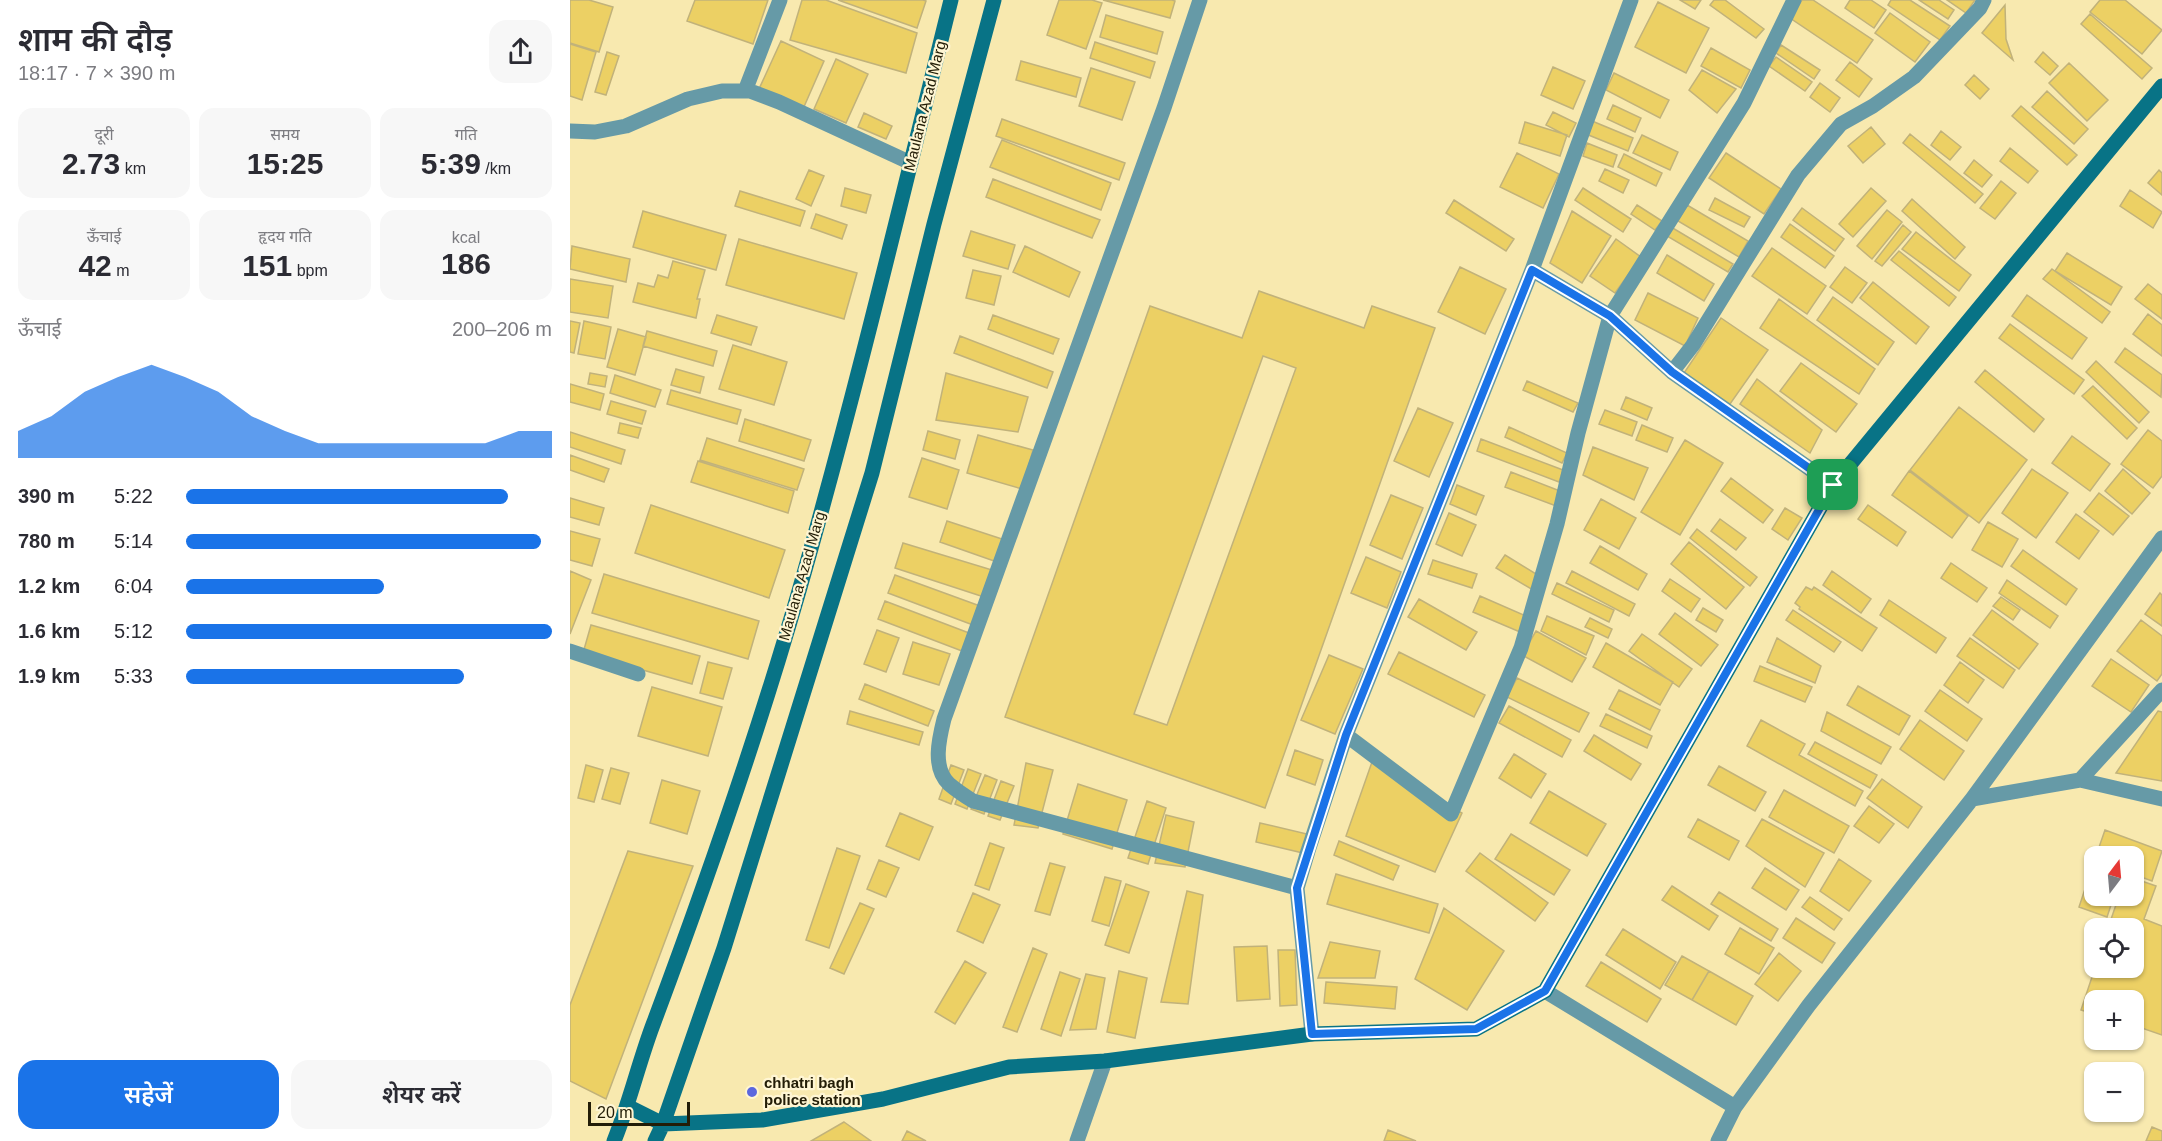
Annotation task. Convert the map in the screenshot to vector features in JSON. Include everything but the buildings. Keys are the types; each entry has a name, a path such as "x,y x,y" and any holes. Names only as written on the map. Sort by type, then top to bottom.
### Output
{"main road":[{"name":"Maulana Azad Marg","path":"614,1141 648,1037 712,865 798,593 911,163 951,0"},
{"path":"656,1141 724,948 872,473 937,213 994,0"},
{"path":"627,1106 663,1124 762,1120 883,1099 1009,1067 1105,1061 1312,1034 1476,1029 1545,991 1833,485 2162,86"}],"street":[{"path":"745,91 780,0"},
{"path":"1200,0 1164,108 944,719 938,741 939,765 947,782 973,801 1297,888"},
{"path":"1312,1034 1297,888 1346,735 1532,270 1631,0"},
{"path":"1346,735 1451,814 1521,648 1557,524 1578,433 1610,316 1744,103 1794,0"},
{"path":"1672,372 1694,345 1798,175 1841,124 1874,106 1914,77 1980,8 1984,0"},
{"path":"570,131 595,132 626,126 688,99 722,91 745,91 779,102 911,163"},
{"path":"1532,270 1610,316 1672,372 1833,485"},
{"path":"1718,1141 1735,1107 1809,1005 1972,799 2162,538"},
{"path":"570,651 638,674"},
{"path":"2080,780 2162,690"},
{"path":"1972,799 2080,780 2162,799"},
{"path":"1545,991 1735,1107"},
{"path":"1077,1141 1105,1061"}],"place":[{"name":"chhatri bagh police station","path":"752,1092"}],"route":[{"path":"1532,270 1610,316 1672,372 1833,485 1545,991 1476,1029 1312,1034 1297,888 1346,735 1532,270"}]}
